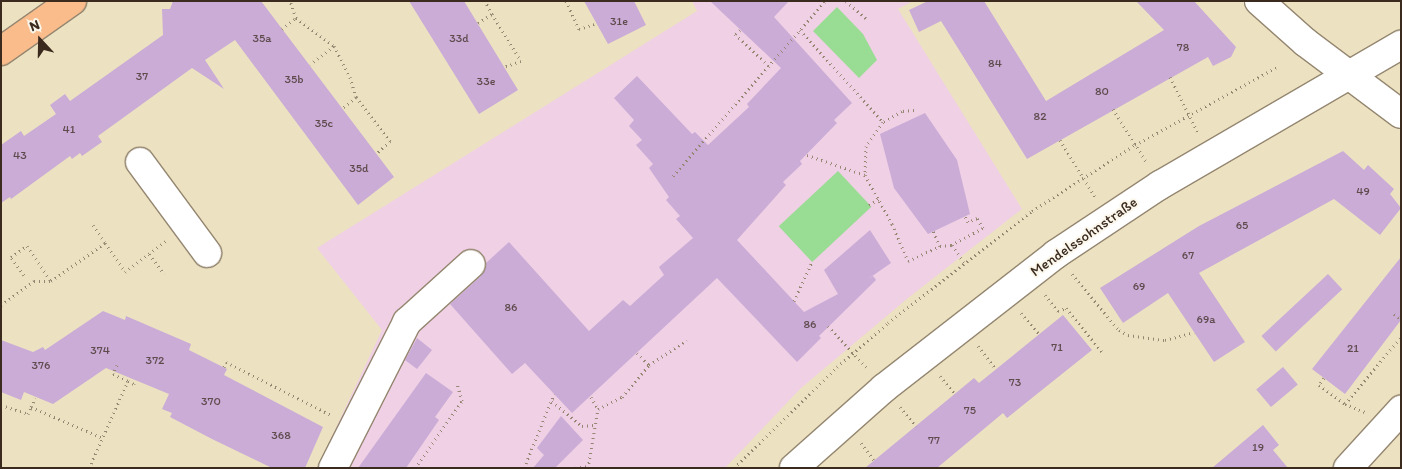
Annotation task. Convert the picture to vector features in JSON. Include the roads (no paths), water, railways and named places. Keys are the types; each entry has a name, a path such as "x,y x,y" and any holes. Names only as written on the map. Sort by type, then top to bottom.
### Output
{"main road":[{"path":"1,51 72,1"}],"street":[{"path":"1259,1 1305,42 1401,114"},
{"name":"Mendelssohnstraße","path":"794,468 889,394 1056,254 1160,185 1351,76 1401,45"},
{"path":"140,162 207,253"},
{"path":"333,468 407,322 471,264"},
{"path":"1348,468 1401,410"}]}
